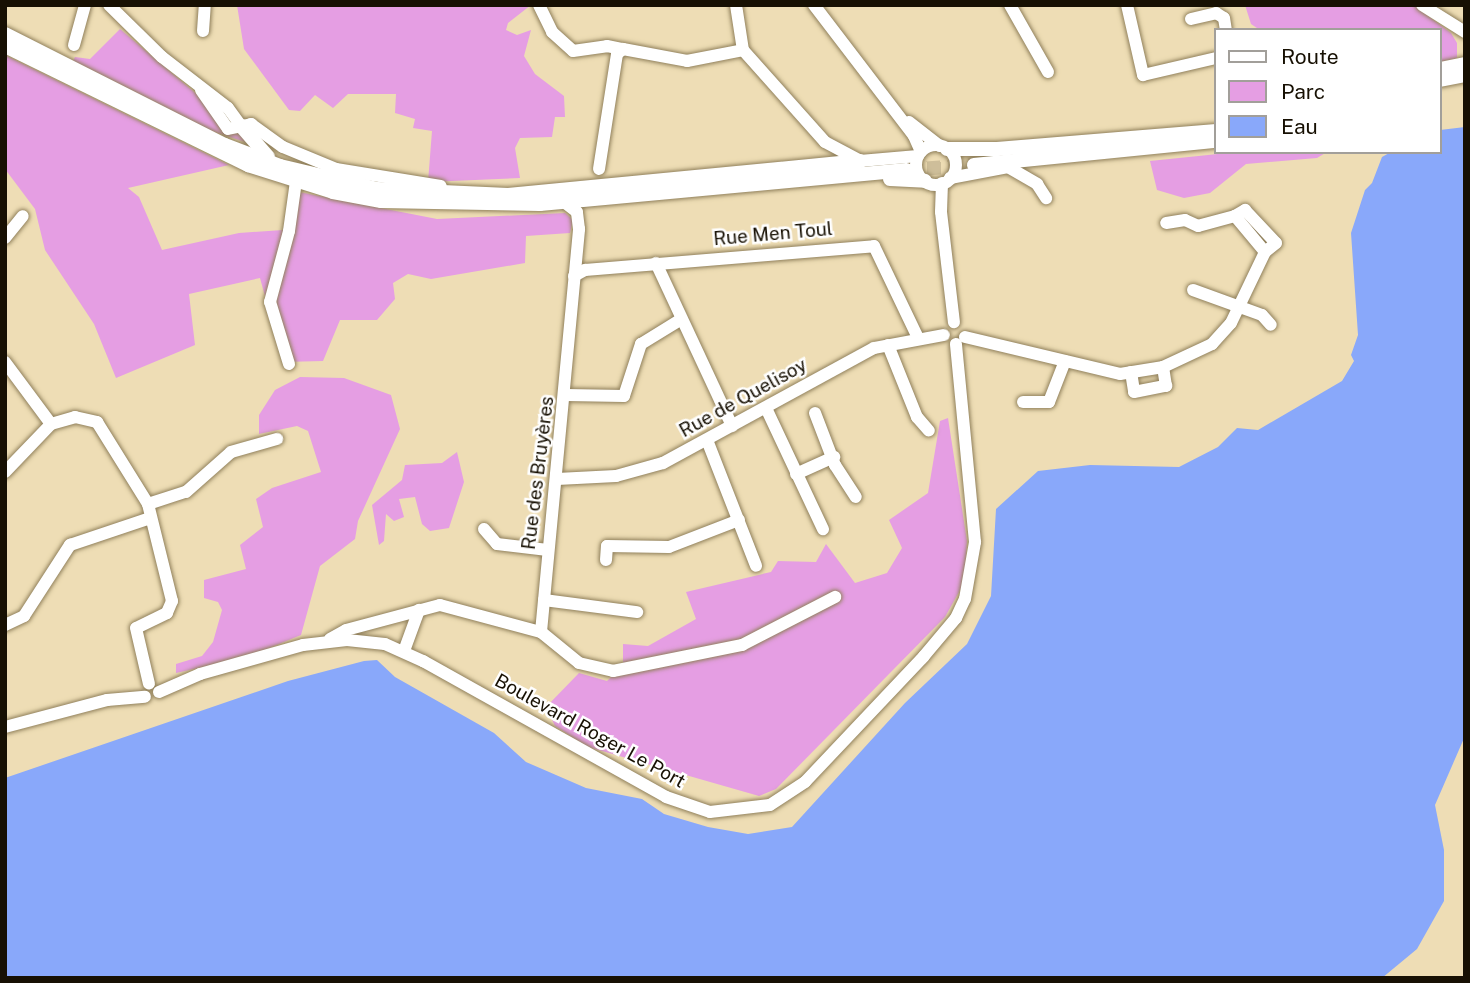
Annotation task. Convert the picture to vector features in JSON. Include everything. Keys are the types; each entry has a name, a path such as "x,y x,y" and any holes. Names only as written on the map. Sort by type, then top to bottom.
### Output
{"main road":[{"path":"5,34 195,131 281,166 377,189 462,196 677,186 896,179 925,181"},
{"path":"5,46 196,142 296,181 381,201 492,206 563,201 860,162"},
{"path":"1442,69 1465,64"},
{"path":"1442,80 1465,75"},
{"path":"241,126 250,141 281,166"},
{"path":"1008,167 1214,131"},
{"path":"944,147 1214,141"},
{"path":"974,162 1139,143"},
{"path":"677,186 910,160"}],"street":[{"path":"74,45 85,5"},
{"path":"204,31 205,5"},
{"path":"539,5 552,32 573,51 607,46 687,61 743,50"},
{"path":"736,5 743,50 825,142 860,162 910,160 944,147"},
{"path":"814,5 888,104 898,121 910,160 925,181 946,181 1008,167 1037,184 1046,198"},
{"path":"1010,5 1048,72"},
{"path":"1127,5 1143,75 1214,58"},
{"path":"1422,5 1465,32"},
{"path":"115,7 201,90 228,129 251,124 283,147 336,169 441,186"},
{"path":"1191,19 1216,13 1224,18 1226,28"},
{"path":"599,169 617,54 623,49"},
{"path":"888,104 944,147 955,163 946,181 941,212 954,323"},
{"path":"898,121 914,136 910,160"},
{"path":"289,365 270,302 291,222 296,181"},
{"name":"Rue des Bruyères","path":"541,632 566,395 579,220 572,205 563,201"},
{"path":"5,238 23,216"},
{"path":"961,341 964,327 954,323 946,327 944,335 961,341 1120,374 1163,367 1213,344 1239,307 1265,252 1235,216 1198,226 1185,220 1166,223"},
{"name":"Rue Men Toul","path":"574,276 585,270 874,246 918,338"},
{"path":"656,264 732,426"},
{"path":"1193,290 1262,315 1271,326"},
{"path":"566,395 624,396 641,344 680,320"},
{"name":"Rue de Quelisoy","path":"557,479 645,469 708,440 852,359 888,345 944,335"},
{"name":"Boulevard Roger Le Port","path":"5,727 151,691 200,674 329,641 361,641 404,651 666,797 693,808 740,812 788,796 924,656 956,618 965,599 975,542 961,341"},
{"path":"888,345 917,417 929,431"},
{"path":"1023,402 1049,402 1065,361"},
{"path":"5,362 51,424"},
{"path":"1131,372 1135,393 1166,386 1163,367"},
{"path":"766,408 823,529"},
{"path":"815,413 834,457 856,497"},
{"path":"5,472 51,424 75,417 97,422 148,504 172,606 167,612 135,628 151,691"},
{"path":"148,504 186,492 231,452 277,439"},
{"path":"708,440 756,566"},
{"path":"796,474 834,457"},
{"path":"5,625 24,616 70,545 150,518"},
{"path":"606,560 607,546 669,547 739,520"},
{"path":"484,529 497,544 548,550"},
{"path":"329,641 346,630 440,605 541,632 579,663 613,671 742,645 835,597"},
{"path":"544,600 637,612"},
{"path":"404,651 419,610"}],"green space":[{"path":"237,5 531,5 508,23 506,30 517,35 531,30 524,56 535,74 564,96 565,117 555,117 552,137 520,138 515,148 520,178 428,182 432,131 413,128 415,119 395,113 396,94 348,94 333,108 315,95 300,111 289,110 244,49"},
{"path":"1245,5 1413,5 1451,33 1457,43 1457,58 1442,62 1442,28 1257,28 1251,24"},
{"path":"120,29 240,131 245,142 206,129 72,63 75,57 90,59"},
{"path":"5,55 229,165 128,188 139,197 162,250 239,233 283,230 299,192 437,219 565,213 573,220 570,233 526,236 525,263 431,279 408,274 393,283 395,299 377,320 340,320 323,361 283,362 260,278 189,294 195,345 116,378 94,324 45,250 35,209 5,169"},
{"path":"1218,154 1324,154 1317,158 1246,164 1210,193 1184,198 1157,190 1150,161"},
{"path":"300,377 344,378 391,395 400,429 358,521 355,539 320,566 301,635 247,657 176,673 176,664 202,656 213,642 222,610 218,602 204,598 204,580 246,569 240,545 263,527 256,499 272,488 321,472 308,431 297,426 259,434 259,415 275,390"},
{"path":"948,418 967,541 964,583 945,617 776,789 759,796 588,747 555,726 546,707 579,673 607,681 623,666 623,644 648,646 696,619 686,592 771,572 778,561 816,562 826,544 855,583 887,573 902,548 889,520 928,493 940,421"},
{"path":"457,452 464,482 449,528 430,531 422,524 415,497 399,499 404,517 394,521 386,514 384,541 379,545 372,505 402,480 405,465 442,463"}],"water":[{"path":"1465,127 1465,736 1435,805 1444,850 1444,901 1417,949 1382,978 5,978 5,778 288,681 364,661 377,660 395,677 494,733 526,762 586,788 642,799 664,814 708,827 748,834 792,827 905,703 967,644 991,596 996,509 1038,471 1090,465 1179,467 1218,447 1237,428 1258,430 1342,381 1354,361 1351,355 1358,335 1351,233 1365,190 1372,183 1382,157 1387,154 1442,154 1442,130"}],"tunnel":[{"path":"906,170 974,165"}]}
